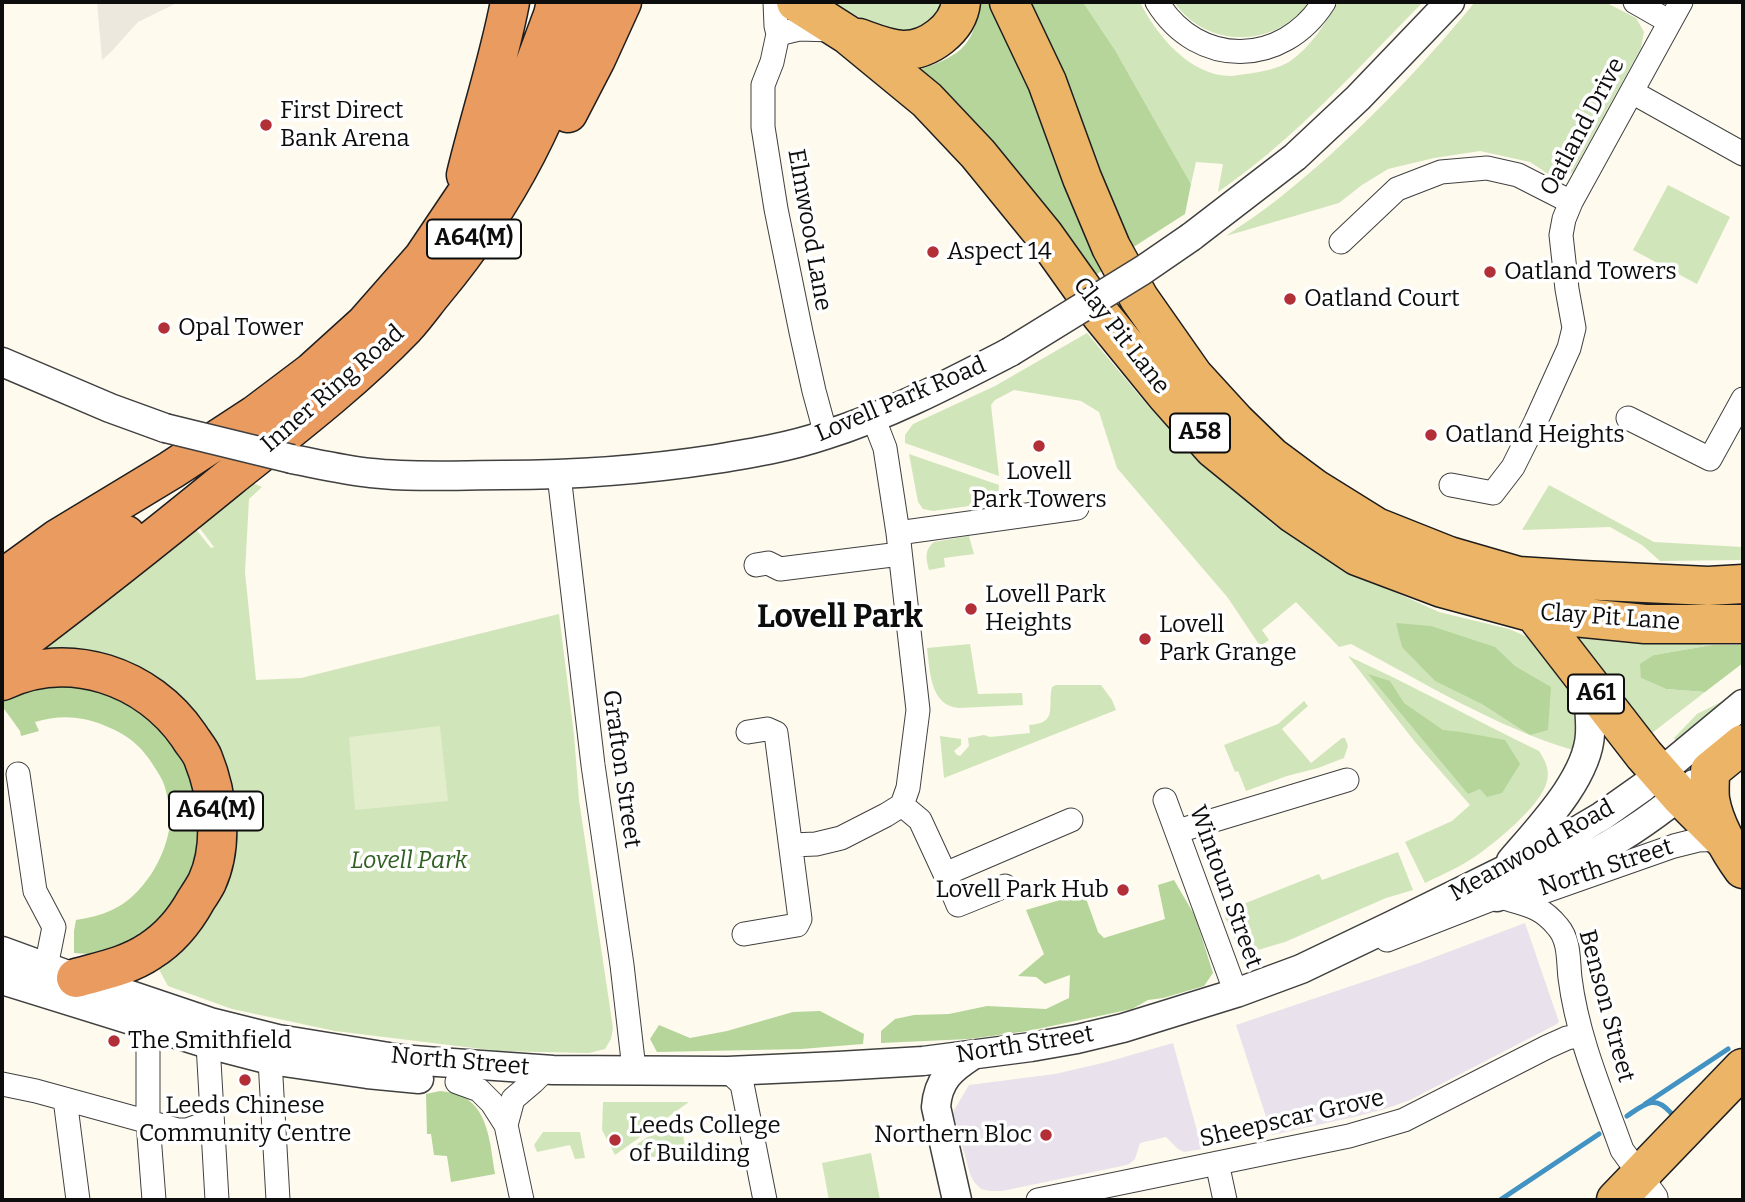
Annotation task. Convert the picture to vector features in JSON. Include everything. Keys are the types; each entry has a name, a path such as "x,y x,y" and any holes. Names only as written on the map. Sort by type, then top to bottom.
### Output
{"highway":[{"name":"A64(M)","path":"474,211 477,131 490,90 510,2"},
{"name":"Inner Ring Road","path":"2,658 113,573 355,376 398,334 451,271 499,145 528,82 556,2"},
{"name":"Inner Ring Road","path":"2,579 57,539 255,415 312,372 365,324 424,258 518,171 552,100 584,2"},
{"name":"A64(M)","path":"474,211 535,167 596,59 622,2"},
{"path":"845,33 889,48 905,50 920,47 946,32 961,8 961,2"},
{"name":"Clay Pit Lane","path":"1009,2 1047,82 1111,247 1139,298 1193,375 1272,457 1315,489 1376,527 1449,556 1518,576 1708,586 1743,584"},
{"name":"Clay Pit Lane","path":"787,18 845,33 927,100 978,154 1044,235 1101,315 1213,448 1294,514 1357,556 1442,588 1534,613 1644,624 1743,624"},
{"name":"A64(M)","path":"2,616 77,565 166,511 221,485"},
{"name":"A64(M)","path":"2,565 57,539"},
{"name":"A61","path":"1534,613 1644,755 1737,849"},
{"name":"A64(M)","path":"2,681 50,667 71,667 107,673 144,691 178,721 202,756 215,796 217,843 208,881 188,915 161,943 118,967 61,973"},
{"name":"Meanwood Road","path":"1710,771 1741,718"},
{"path":"1710,771 1711,803 1737,849"},
{"path":"1641,1193 1743,1068"},
{"path":"1641,1193 1743,1105"}],"street":[{"name":"Elmwood Lane","path":"775,2 787,18 763,85 765,139 793,294 826,435"},
{"path":"1157,2 1170,21 1191,38 1216,49 1247,52 1267,48 1288,39 1309,23 1324,2"},
{"name":"Lovell Park Road","path":"2,362 110,408 165,428 342,469 396,475 559,475 634,470 775,449 826,435 943,386 1010,352 1143,270 1191,237 1295,157 1358,98 1450,2"},
{"name":"Oatland Drive","path":"1451,485 1493,493 1513,467 1564,359 1574,328 1567,289 1562,234 1564,219 1675,12 1635,2"},
{"path":"1632,92 1743,154"},
{"path":"1341,242 1397,189 1441,172 1487,168 1518,175 1571,202"},
{"path":"1628,418 1710,459 1743,400"},
{"path":"792,845 816,844 841,838 902,805 908,788 919,710 885,448 873,417"},
{"name":"Grafton Street","path":"559,475 593,765 624,977 634,1069"},
{"path":"756,565 768,563 780,569 1077,508"},
{"path":"1500,884 1584,763 1590,734 1588,685"},
{"name":"Meanwood Road","path":"1301,969 1500,884 1553,874 1598,852 1650,818 1670,784 1741,718"},
{"path":"744,934 797,925 800,919 776,733 767,729 748,732"},
{"name":"Meanwood Road","path":"1670,784 1710,771"},
{"path":"18,774 34,891 54,927 61,973"},
{"path":"1178,831 1347,780"},
{"name":"Wintoun Street","path":"1166,800 1236,993"},
{"path":"902,805 920,820 958,905 1006,886"},
{"path":"946,874 1071,820"},
{"name":"North Street","path":"1500,884 1546,891 1674,846 1698,841 1737,849"},
{"name":"Benson Street","path":"1500,884 1533,905 1559,928 1568,947 1571,981 1582,1035 1622,1150 1641,1193"},
{"name":"North Street","path":"2,951 210,1022 274,1049 367,1074 457,1083 634,1069 728,1071 923,1061 973,1055 1077,1039 1123,1028 1236,993 1301,969"},
{"name":"North Street","path":"2,980 208,1044 498,1068 540,1076"},
{"path":"148,1026 148,1122 153,1200"},
{"name":"Sheepscar Grove","path":"1038,1200 1349,1136 1404,1120 1547,1047 1582,1035"},
{"path":"208,1044 217,1200"},
{"path":"274,1049 278,1200"},
{"path":"957,1200 936,1107 937,1095 948,1073 973,1055"},
{"path":"728,1071 742,1084 765,1200"},
{"path":"506,1125 513,1099 540,1076"},
{"path":"457,1083 479,1090 492,1102 506,1125 522,1200"},
{"path":"2,1084 178,1130 187,1130 212,1121"},
{"path":"65,1099 78,1200"},
{"path":"1217,1163 1226,1200"}],"shaded area":[{"path":"97,2 179,2 138,22 102,60"},
{"path":"1525,923 1559,1022 1557,1024 1410,1100 1354,1117 1272,1135 1236,1025 1419,963"},
{"path":"1173,1043 1202,1149 1184,1152 1166,1137 1140,1143 1135,1159 1122,1166 1002,1191 981,1189 974,1182 953,1112 969,1085 1055,1074"}],"green space":[{"path":"831,2 946,2 933,24 911,35 879,28"},
{"path":"978,2 999,2 1103,270 1091,278 915,71 942,61 961,49 973,30"},
{"path":"1027,2 1083,2 1115,50 1191,184 1185,214 1132,248 1105,190"},
{"path":"1083,2 1140,2 1155,28 1189,62 1203,70 1232,76 1267,70 1289,62 1310,43 1337,4 1423,2 1300,126 1218,192 1223,164 1196,162 1191,184 1115,50"},
{"path":"1174,2 1309,2 1295,17 1279,28 1260,35 1242,37 1204,29 1188,18"},
{"path":"1475,2 1605,2 1636,18 1644,32 1641,48 1573,172 1559,181 1530,162 1480,151 1434,158 1388,169 1339,203 1226,236 1278,199 1357,130 1430,55"},
{"path":"1668,185 1730,217 1697,284 1633,250"},
{"path":"1087,333 1149,407 1205,466 1274,525 1335,565 1439,612 1509,629 1539,642 1565,675 1574,701 1576,727 1573,750 1487,716 1351,644 1339,647 1296,602 1262,630 1269,640 1260,646 1228,598 1117,468 1099,412 1081,401 1014,390 995,400 991,405 999,476 905,443 905,435 913,424 995,386"},
{"path":"909,454 999,485 998,502 933,511 923,509 918,502"},
{"name":"Lovell Park","path":"253,483 262,487 249,499 245,572 256,680 301,678 559,614 579,800 613,1028 605,1049 589,1053 498,1051 335,1031 232,1009 168,986 156,964 232,816 40,650 195,528 211,548 214,547 198,526"},
{"path":"1549,485 1654,542 1743,547 1743,560 1660,561 1642,545 1610,527 1522,530"},
{"path":"969,536 974,554 944,558 945,567 929,570 927,555 934,542"},
{"path":"1396,623 1431,626 1495,647 1515,666 1551,687 1548,730 1530,735 1482,704 1435,681 1402,647"},
{"path":"1564,635 1712,645 1654,655 1641,678 1666,689 1705,692 1643,740"},
{"path":"970,644 978,694 1022,693 1023,705 959,708 942,701 933,686 927,648"},
{"path":"1712,645 1743,645 1743,663 1705,692 1666,689 1641,678 1640,664 1654,655"},
{"path":"1348,656 1539,751 1546,765 1548,777 1543,791 1516,824 1473,858 1425,883 1405,842 1452,821 1470,805 1415,742"},
{"path":"1368,674 1390,681 1404,703 1443,730 1505,740 1520,764 1502,793 1487,797 1480,789 1468,794"},
{"path":"116,684 190,754 206,850 165,926 109,949 89,954 74,953 76,920 104,913 123,904 143,885 158,862 170,824 166,791 159,775 141,749 123,734 99,723 72,717 54,718 35,722 39,731 21,736 2,706 2,687"},
{"path":"1101,685 1116,710 944,778 940,736 961,739 961,745 954,751 960,756 969,746 968,738 1030,733 1029,725 1038,724 1048,717 1052,687"},
{"path":"1743,691 1680,745 1674,738 1697,714"},
{"path":"1304,701 1308,706 1282,729 1311,763 1345,738 1348,746 1344,758 1246,791 1224,745 1278,724"},
{"path":"440,726 448,801 355,810 349,737"},
{"path":"1398,852 1413,890 1386,898 1285,942 1241,955 1223,912 1319,874 1322,880"},
{"path":"1174,880 1195,916 1213,973 1204,986 1148,1000 1132,1009 1028,1031 969,1039 881,1043 881,1031 895,1019 914,1015 949,1014 987,1006 1046,1009 1069,998 1070,975 1045,984 1036,977 1018,976 1044,954 1026,910 1084,893 1098,932 1104,938 1165,919 1158,885"},
{"path":"820,1011 864,1034 863,1044 801,1049 657,1052 650,1039 659,1025 690,1038 727,1031 793,1012"},
{"path":"440,1091 468,1099 482,1116 495,1174 451,1182 447,1156 434,1155 431,1134 427,1134 426,1094"},
{"path":"603,1102 689,1102 615,1155 602,1130"},
{"path":"680,1115 686,1154 678,1156 676,1152 630,1162 627,1151"},
{"path":"543,1132 580,1132 585,1158 575,1159 570,1145 537,1152 534,1145"},
{"path":"871,1153 880,1200 829,1200 822,1163"}],"waterway":[{"path":"1645,1104 1728,1049"},
{"path":"1627,1116 1655,1102 1671,1113"},
{"path":"1500,1200 1599,1134"}],"place":[{"name":"First Direct Bank Arena","path":"266,125"},
{"name":"Aspect 14","path":"933,252"},
{"name":"Oatland Towers","path":"1490,272"},
{"name":"Oatland Court","path":"1290,299"},
{"name":"Opal Tower","path":"164,328"},
{"name":"Oatland Heights","path":"1431,435"},
{"name":"Lovell Park Towers","path":"1039,446"},
{"name":"Lovell Park Heights","path":"971,609"},
{"name":"Lovell Park Grange","path":"1145,639"},
{"name":"Lovell Park Hub","path":"1123,890"},
{"name":"The Smithfield","path":"114,1041"},
{"name":"Leeds Chinese Community Centre","path":"245,1080"},
{"name":"Northern Bloc","path":"1046,1135"},
{"name":"Leeds College of Building","path":"615,1140"}],"district":[{"name":"Lovell Park","path":"840,618"}]}
